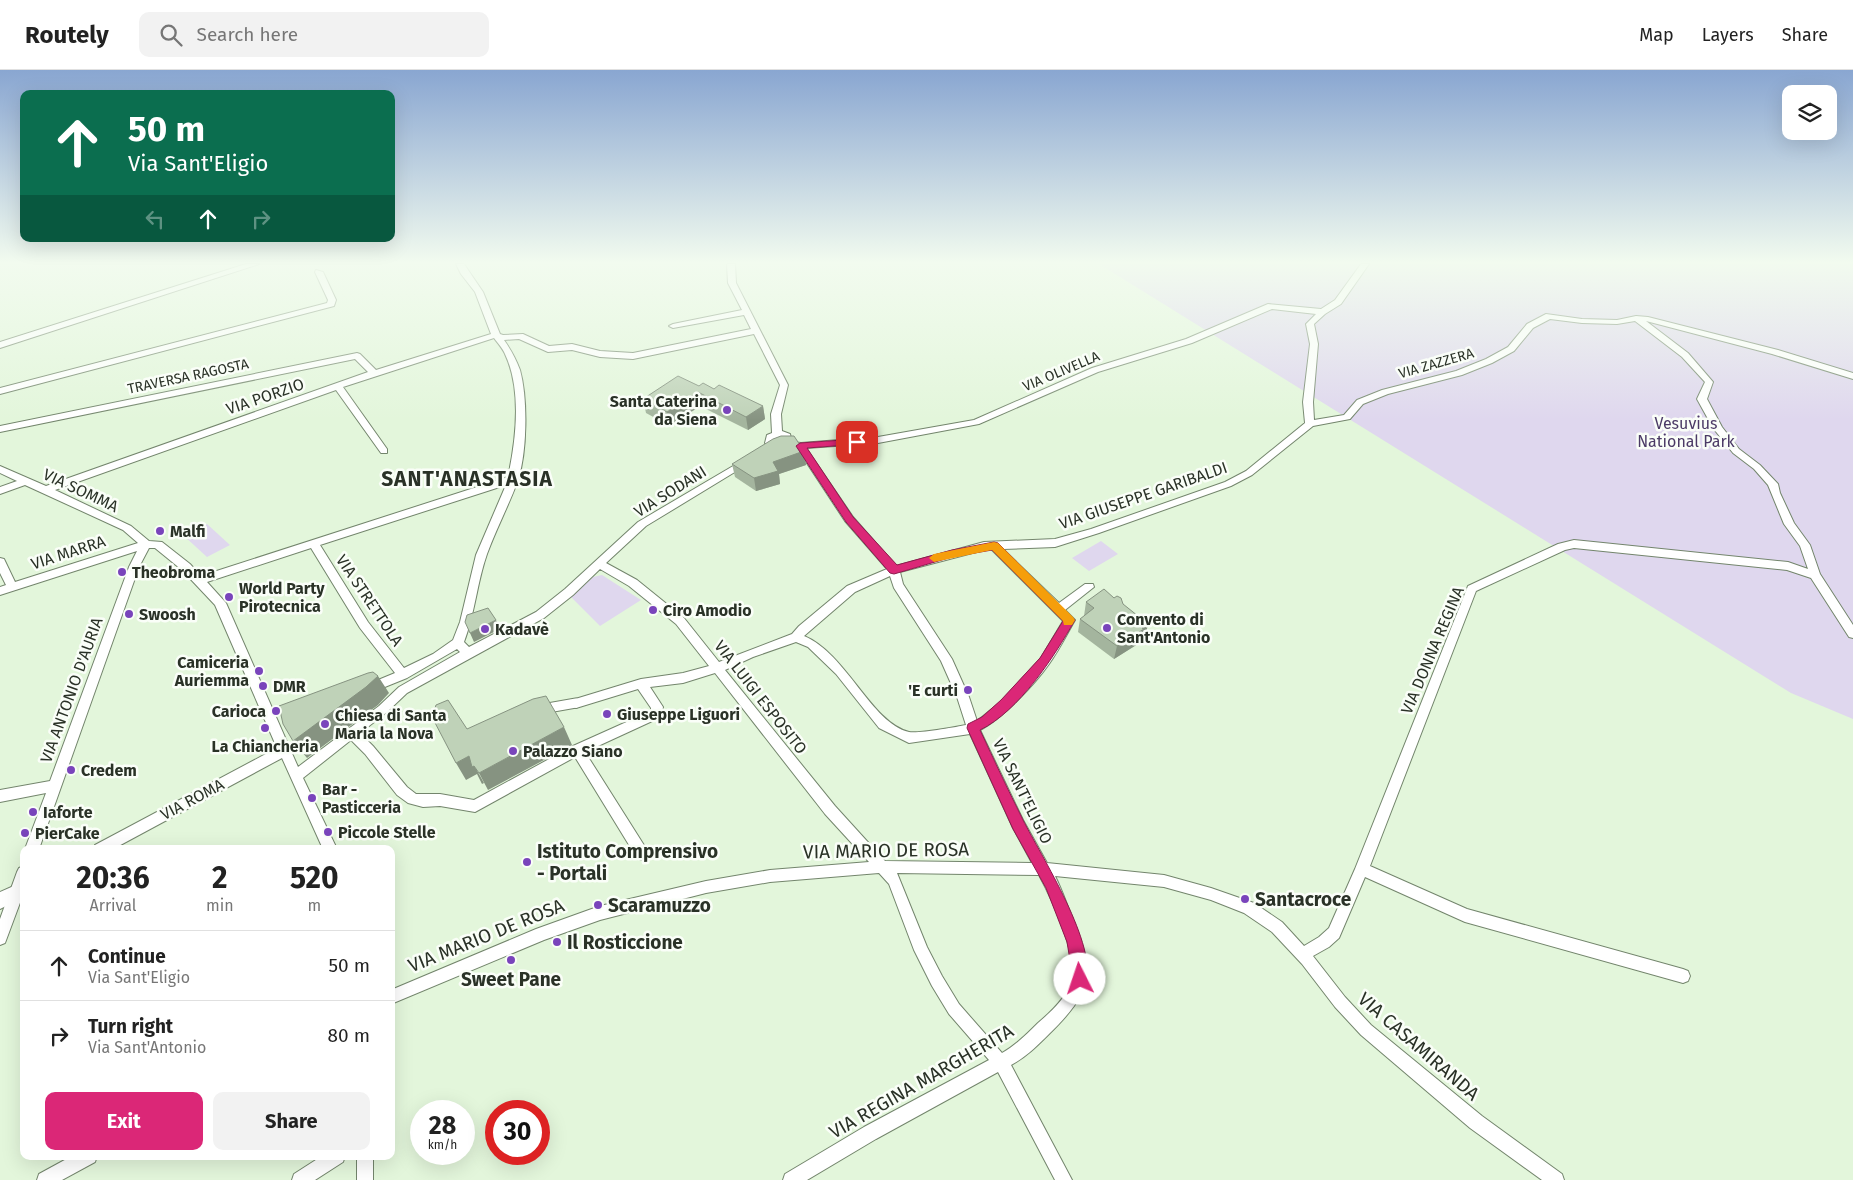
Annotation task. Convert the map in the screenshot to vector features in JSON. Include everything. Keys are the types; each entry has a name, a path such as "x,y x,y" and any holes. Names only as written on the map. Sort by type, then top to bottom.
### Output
{"street":[{"path":"0,345 92,316"},
{"path":"0,391 287,316"},
{"path":"360,692 436,658 458,643 466,622 482,555 513,479 518,455 521,415 516,372 489,316"},
{"path":"673,326 726,316"},
{"path":"748,316 784,385 778,400 775,425 777,434"},
{"name":"VIA OLIVELLA","path":"800,446 878,440 976,422 1095,370 1189,341 1247,316"},
{"path":"1310,424 1308,402 1314,344 1310,324 1318,316"},
{"name":"VIA ZAZZERA","path":"1310,424 1341,420 1354,411 1360,402 1385,392 1459,373 1490,361 1511,349 1530,326 1549,316 1582,321 1617,322 1636,318 1648,319 1853,376"},
{"path":"1636,318 1700,368 1709,382 1702,399 1718,428 1736,451 1757,467 1773,484 1774,493 1789,524 1805,544 1815,575 1853,634"},
{"path":"496,334 502,338 520,336 548,349 572,347 600,354 633,356 755,331"},
{"name":"VIA PORZIO","path":"46,490 374,373 496,334"},
{"name":"TRAVERSA RAGOSTA","path":"0,429 356,356 374,373"},
{"path":"338,386 384,450"},
{"name":"VIA GIUSEPPE GARIBALDI","path":"576,703 642,684 683,678 718,668 796,637 803,628 859,584 894,570 952,554 994,546 1055,543 1228,484 1249,473 1310,424"},
{"path":"787,442 787,436 777,434 770,437 768,447 780,446 787,442 800,446"},
{"name":"VIA SANT'ELIGIO","path":"800,446 849,519 894,570 898,585 954,674 973,728 1018,824 1042,869"},
{"name":"VIA SODANI","path":"296,776 383,709 403,690 468,653 528,623 569,592 642,524 754,455"},
{"name":"VIA SOMMA","path":"0,468 24,481 128,528 146,544 158,545 186,566 220,603 277,721 285,750 328,845"},
{"path":"199,580 513,479"},
{"path":"0,491 24,481"},
{"name":"VIA STRETTOLA","path":"313,543 364,625 403,674"},
{"name":"VIA MARRA","path":"0,591 146,544"},
{"name":"VIA ANTONIO D'AURIA","path":"33,845 134,567 146,544"},
{"name":"VIA DONNA REGINA","path":"1303,954 1324,942 1334,933 1362,869 1472,588 1562,547 1584,544 1650,553 1668,553 1788,566 1815,575"},
{"path":"796,637 812,644 840,671 883,725 898,734 910,738 930,737 973,728 987,721 1006,704 1045,661 1069,620 994,546"},
{"path":"0,562 12,587"},
{"name":"VIA LUIGI ESPOSITO","path":"599,564 633,583 680,621 830,810 894,880 921,950 936,981 954,1009 1001,1063 1064,1180"},
{"path":"1058,609 1089,587"},
{"path":"458,643 468,653"},
{"path":"351,732 369,750 402,791 412,799 423,801 440,800 475,806 577,750 657,714 656,707 642,684"},
{"path":"534,710 576,703"},
{"name":"VIA ROMA","path":"107,845 285,750"},
{"path":"577,750 642,854"},
{"path":"0,796 55,786"},
{"name":"VIA MARIO DE ROSA","path":"395,995 555,928 641,902 706,887 770,876 882,867 1042,869"},
{"name":"VIA CASAMIRANDA","path":"1042,869 1164,881 1211,894 1249,908 1277,927 1303,954 1340,1002 1366,1030 1476,1122 1556,1180"},
{"name":"VIA REGINA MARGHERITA","path":"791,1180 870,1133 1018,1053 1061,1012 1075,991 1080,979 1079,959 1075,942 1052,885 1042,869"},
{"path":"1362,869 1465,915 1683,976"},
{"path":"0,900 20,891"},
{"path":"0,938 20,891"},
{"path":"45,1180 82,1160"},
{"path":"300,1180 331,1160"},
{"path":"365,1160 365,1180"}],"green space":[{"name":"Vesuvius National Park","path":"1183,316 1853,316 1853,719 1791,693"},
{"path":"207,524 230,545 207,557 184,536"},
{"path":"1101,541 1118,554 1089,571 1072,558"},
{"path":"602,575 641,600 600,626 571,597 593,577"}],"building":[{"path":"678,376 699,386 703,383 714,389 719,385 763,406 746,417 698,392 667,412 643,399"},
{"path":"781,436 794,436 804,451 773,462 778,471 754,478 732,464 773,439"},
{"path":"1104,589 1114,598 1117,596 1121,598 1123,604 1148,624 1142,628 1144,629 1117,646 1080,619 1094,608 1086,602"},
{"path":"488,608 496,620 470,633 465,622 467,615"},
{"path":"373,672 378,676 366,687 293,741 283,724 279,706"},
{"path":"546,696 564,727 479,773 474,766 472,767 469,756 456,763 432,717 436,705 448,700 467,729 533,699"}],"slow traffic":[{"path":"934,558 984,546 994,546 1069,620 1068,622"}],"place":[{"name":"Santa Caterina da Siena","path":"727,410"},
{"name":"Malfi","path":"160,531"},
{"name":"Theobroma","path":"122,572"},
{"name":"World Party Pirotecnica","path":"229,597"},
{"name":"Ciro Amodio","path":"653,610"},
{"name":"Swoosh","path":"129,614"},
{"name":"Convento di Sant'Antonio","path":"1107,628"},
{"name":"Kadavè","path":"485,629"},
{"name":"Camiceria Auriemma","path":"259,671"},
{"name":"DMR","path":"263,686"},
{"name":"'E curti","path":"968,690"},
{"name":"Carioca","path":"276,711"},
{"name":"Giuseppe Liguori","path":"607,714"},
{"name":"Chiesa di Santa Maria la Nova","path":"325,724"},
{"name":"La Chiancheria","path":"265,728"},
{"name":"Palazzo Siano","path":"513,751"},
{"name":"Credem","path":"71,770"},
{"name":"Bar - Pasticceria","path":"312,798"},
{"name":"Iaforte","path":"33,812"},
{"name":"Piccole Stelle","path":"328,832"},
{"name":"PierCake","path":"25,833"},
{"name":"Istituto Comprensivo - Portali","path":"527,862"},
{"name":"Santacroce","path":"1245,899"},
{"name":"Scaramuzzo","path":"598,905"},
{"name":"Il Rosticcione","path":"557,942"},
{"name":"Sweet Pane","path":"511,960"}],"district":[{"name":"SANT'ANASTASIA","path":"467,479"}],"route":[{"path":"857,442 800,446 849,519 894,570 984,546 994,546 1069,620 1045,661 1006,704 987,721 973,728 1018,824 1052,885 1075,942 1079,959 1080,979"}]}
